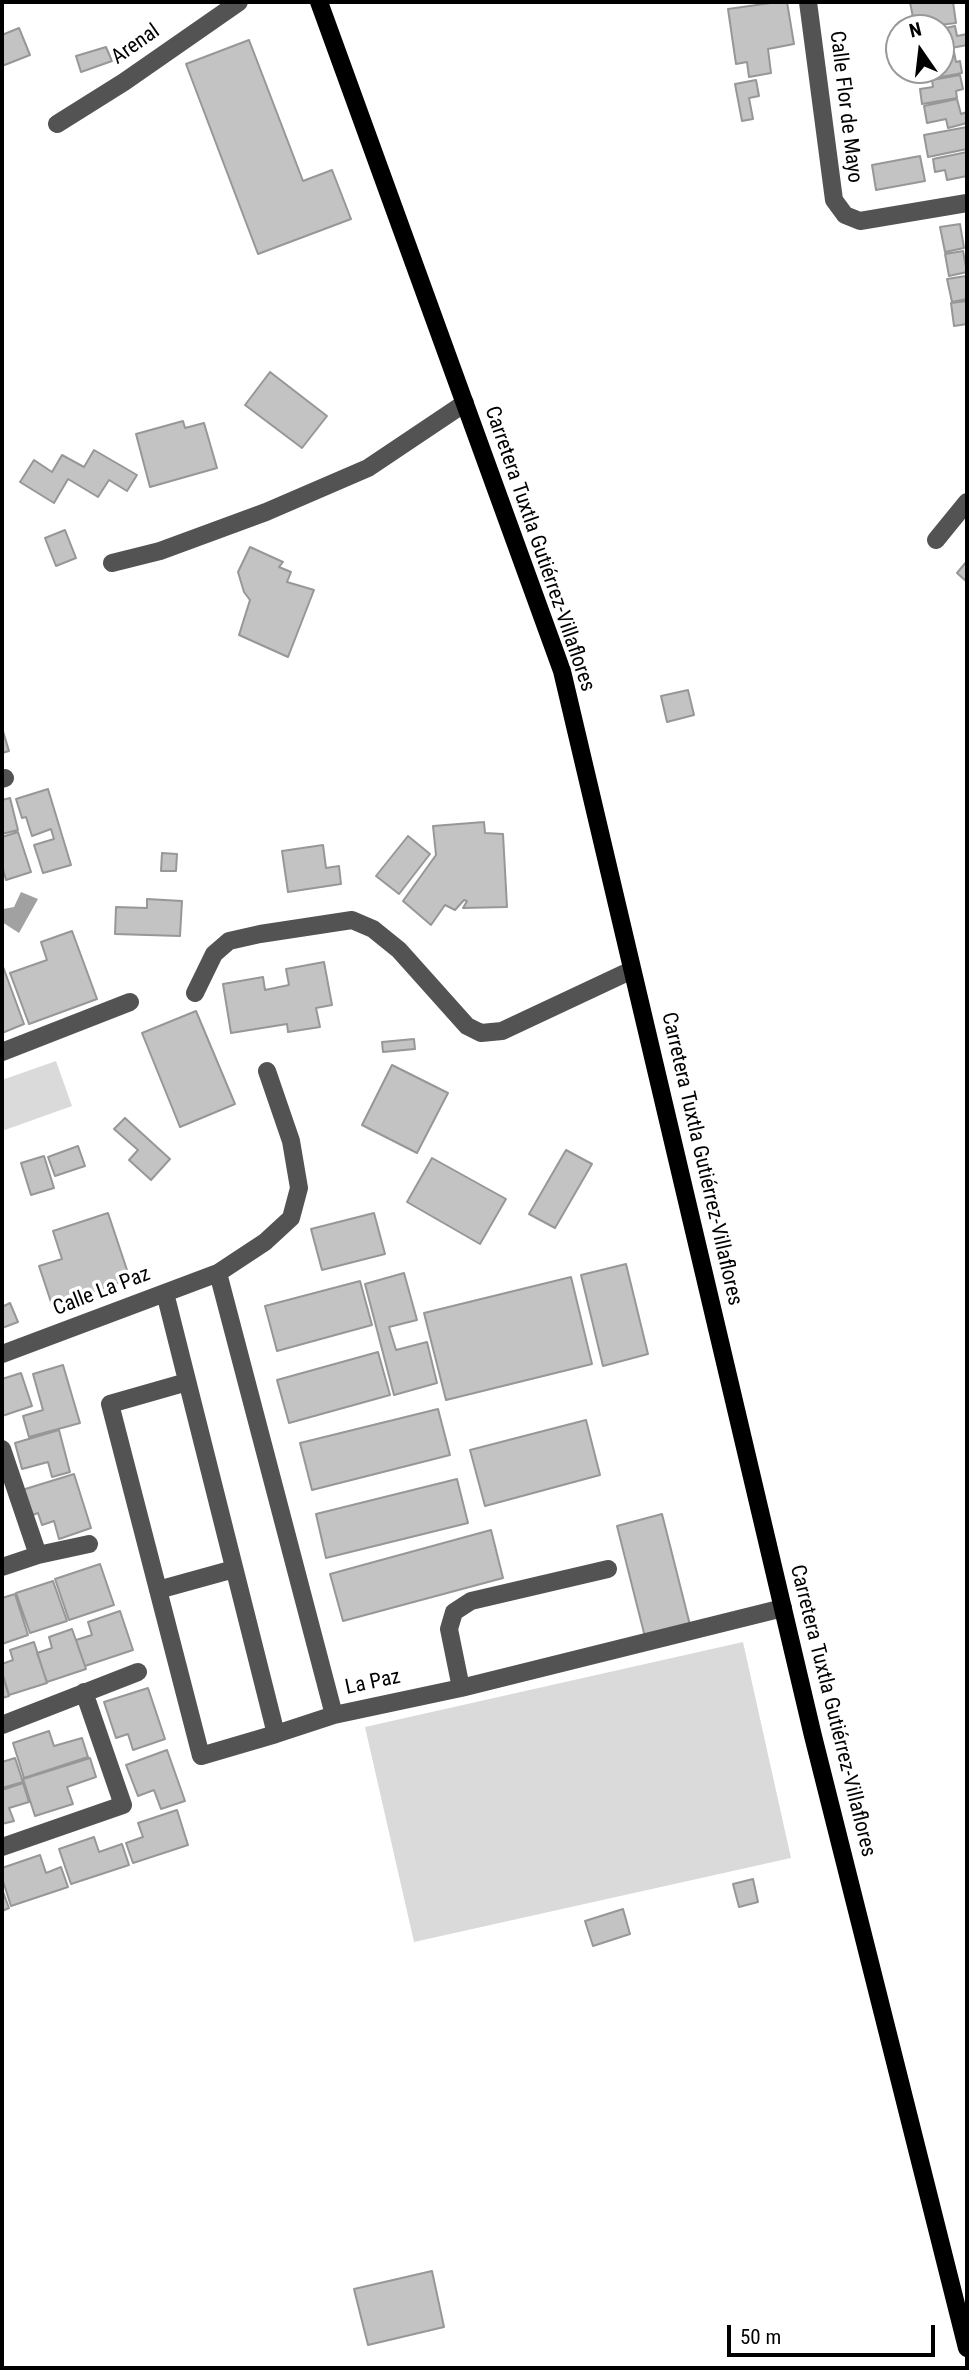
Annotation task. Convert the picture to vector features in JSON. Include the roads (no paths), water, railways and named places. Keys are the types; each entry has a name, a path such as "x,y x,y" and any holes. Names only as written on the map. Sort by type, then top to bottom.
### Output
{"main road":[{"name":"Carretera Tuxtla Gutiérrez-Villaflores","path":"320,2 562,671 816,1749 964,2326 967,2348"}],"street":[{"name":"Arenal","path":"57,124 124,82 239,2"},
{"name":"Calle Flor de Mayo","path":"808,2 834,200 845,215 860,221 967,203"},
{"path":"113,563 160,551 368,468 465,404"},
{"path":"936,540 967,502"},
{"path":"195,993 215,954 229,942 260,934 352,920 373,929 399,950 467,1026 481,1033 502,1031 632,970"},
{"path":"2,1052 130,1002"},
{"name":"Calle La Paz","path":"2,1354 218,1273 265,1242 291,1218 299,1188 291,1140 267,1071"},
{"name":"La Paz","path":"218,1273 334,1715 461,1688 783,1608"},
{"path":"164,1293 276,1734"},
{"path":"187,1382 110,1404 201,1756 334,1715"},
{"path":"2,1449 38,1555"},
{"path":"2,1567 38,1555 89,1544"},
{"path":"158,1590 234,1569"},
{"path":"461,1688 449,1629 454,1612 471,1601 608,1569"},
{"path":"2,1724 138,1672"},
{"path":"2,1847 123,1805 84,1692"}]}
